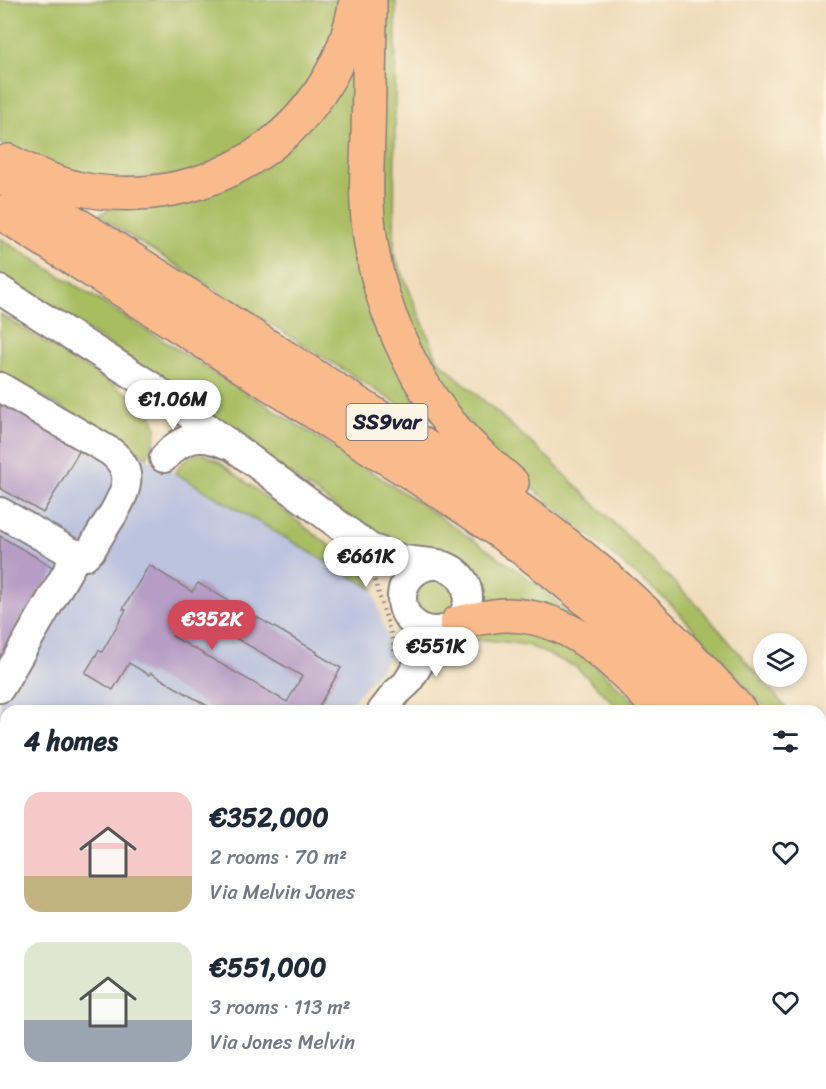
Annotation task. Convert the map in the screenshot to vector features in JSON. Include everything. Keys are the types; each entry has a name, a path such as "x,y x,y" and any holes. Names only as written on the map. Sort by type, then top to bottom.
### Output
{"highway":[{"path":"0,157 54,182 98,191 125,193 165,190 216,177 259,154 311,105 343,51 356,0"},
{"path":"370,0 368,226 381,290 400,341 422,381 459,434 502,475 585,540 640,590 674,625 720,703"},
{"name":"SS9var","path":"0,176 442,458 537,522 575,551 677,643 720,703"},
{"name":"SS9var","path":"0,212 412,474 526,551 614,625 663,673 720,703"},
{"path":"0,229 80,279 120,291 137,299"},
{"path":"450,627 484,617 506,615 537,619 565,628 602,653 654,705"}],"street":[{"path":"0,290 151,386 238,451 366,557"},
{"path":"151,386 164,399 170,416 171,433 164,458 180,443 196,438 216,440 238,451"},
{"path":"0,387 116,455 124,465 127,479 124,495 90,553 84,556 67,551 0,512"},
{"path":"366,557 374,551 404,560 445,566 462,578 468,590 466,611 423,657 407,683 388,704"},
{"path":"366,557 372,553 415,625 436,632 450,627"},
{"path":"0,688 77,555"},
{"path":"388,704 398,687 405,658 404,585 412,574 424,566 438,564"}],"path":[{"path":"366,557 393,640 393,664"}],"shaded area":[{"path":"0,372 373,589 388,638 389,657 350,705 0,705"}],"green space":[{"path":"0,0 347,0 341,28 289,115 200,173 105,181 16,152 0,143"},
{"path":"377,0 396,0 394,253 438,360 549,459 700,608 753,669 753,687 768,687 784,705 763,705 671,604 501,462 426,370 378,242"},
{"path":"353,60 356,92 414,396 413,402 407,406 398,404 144,245 100,214 113,207 173,200"},
{"path":"0,238 418,502 539,586 584,627 486,601 482,581 474,566 466,558 456,553 434,550 397,551 103,340 0,276"},
{"path":"0,314 141,404 152,417 156,431 147,457 0,372"},
{"path":"203,454 219,462 354,564 366,576 373,589 175,473 186,460"},
{"path":"436,579 450,584 455,598 450,612 436,617 422,612 417,598 422,584"},
{"path":"494,627 532,633 580,652 638,705 616,705 576,667 527,645 487,640 466,641 479,631"}],"building":[{"path":"0,402 81,448 43,513 0,488"},
{"path":"0,536 56,569 0,666"},
{"path":"149,565 192,592 198,583 341,668 319,705 206,705 129,663 113,690 85,673 99,650 102,652 126,610 123,609","holes":["190,612 302,676 287,702 172,636 176,636"]}]}
